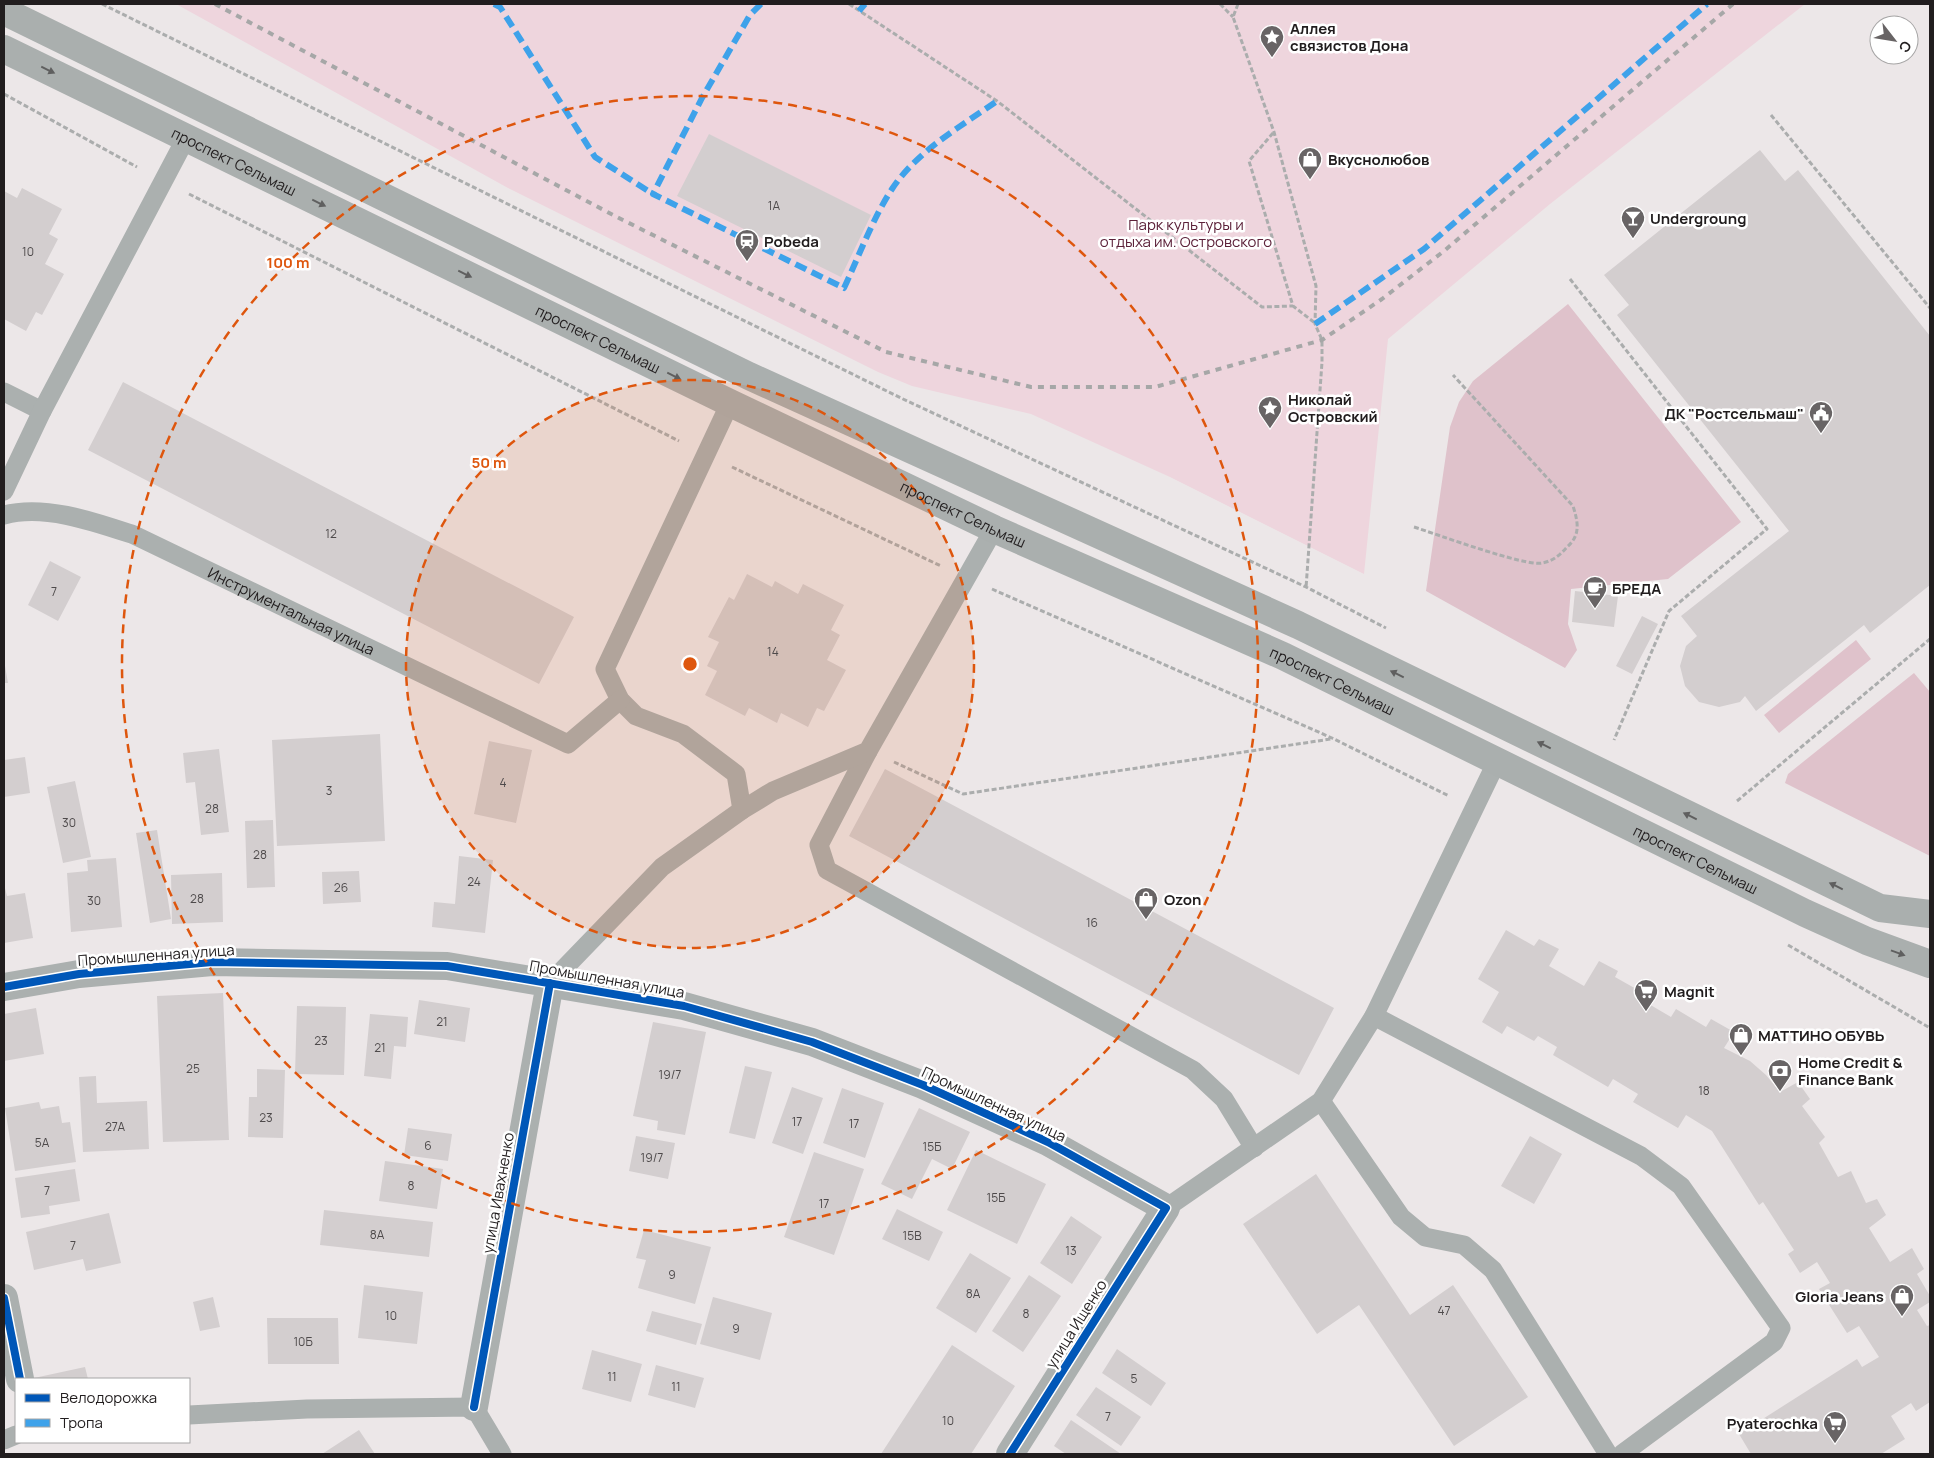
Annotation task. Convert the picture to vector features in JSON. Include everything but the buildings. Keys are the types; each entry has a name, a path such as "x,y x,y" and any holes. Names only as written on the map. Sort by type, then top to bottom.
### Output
{"main road":[{"path":"4,11 749,376 1298,625 1880,908 1930,914"},
{"name":"проспект Сельмаш","path":"4,49 730,403 994,529 1283,656 1805,913 1866,941 1930,964"}],"street":[{"name":"Промышленная улица","path":"4,988 79,974 212,962 447,966 684,1006 812,1042 923,1085 1048,1142 1166,1208"},
{"name":"улица Ивахненко","path":"474,1407 550,983"},
{"name":"улица Ищенко","path":"1010,1454 1166,1208"},
{"path":"4,1298 20,1378"}],"lane":[{"path":"4,491 42,410 186,138"},
{"path":"4,392 42,410"},
{"path":"730,403 604,669 620,700 636,716 683,734 736,774 742,810"},
{"name":"Инструментальная улица","path":"4,515 16,512 75,516 134,535 568,744 620,700"},
{"path":"994,529 868,751 819,845 827,870 1193,1070 1224,1099 1254,1148"},
{"path":"550,983 662,867 742,810 773,791 868,751"},
{"path":"1166,1208 1321,1101 1374,1016 1497,761"},
{"path":"1374,1016 1641,1156 1681,1186 1781,1328 1774,1342 1622,1454"},
{"path":"1321,1101 1401,1216 1425,1237 1464,1245 1493,1270 1608,1454"},
{"path":"190,1414 307,1409 474,1407 502,1454"}],"path":[{"path":"102,4 903,399 1306,587 1388,628"},
{"path":"848,4 997,101 1262,307 1294,306"},
{"path":"1220,4 1234,17 1274,132 1316,286 1315,324 1322,340 1322,362 1306,587 1298,625"},
{"path":"1234,17 1238,4"},
{"path":"1771,115 1930,308"},
{"path":"1274,132 1249,162 1294,306 1315,324"},
{"path":"1570,278 1767,529 1669,611 1614,741"},
{"path":"1414,527 1513,558 1540,564 1557,558 1572,542 1579,525 1573,506 1453,375"},
{"path":"1736,802 1930,639"},
{"path":"868,751 963,794 1332,738"},
{"path":"1789,945 1930,1028"}],"green space":[{"name":"Парк культуры и отдыха им. Островского","path":"176,4 1805,4 1550,204 1388,339 1364,574 1170,477 1031,414 912,386 878,372 508,188"}],"shaded area":[{"path":"1568,304 1741,522 1668,579 1571,589 1568,624 1577,650 1565,668 1426,591 1450,427 1459,402 1473,381"},
{"path":"1856,640 1871,659 1779,733 1764,715"},
{"path":"1914,673 1930,692 1930,856 1785,783 1788,774"}],"railway":[{"path":"215,4 615,216 886,352 1031,387 1155,387 1322,340 1382,299 1444,251 1733,4"}],"marked path":[{"path":"494,4 500,7 595,157 653,194"},
{"path":"761,4 750,15 702,98 653,194 844,288 866,237 892,189 902,175 940,140 997,101"},
{"path":"859,11 865,4"},
{"path":"1315,324 1424,249 1707,4"}],"cycle path":[{"path":"4,987 79,974 212,962 447,966 684,1006 812,1042 923,1085 1048,1142 1166,1208 1010,1454"},
{"path":"474,1407 550,983"},
{"path":"4,1298 20,1378"}],"place":[{"name":"Аллея связистов Дона","path":"1272,58"},
{"name":"Вкуснолюбов","path":"1310,180"},
{"name":"Undergroung","path":"1633,239"},
{"name":"Pobeda","path":"747,262"},
{"name":"Николай Островский","path":"1270,429"},
{"name":"ДК \"Ростсельмаш\"","path":"1821,434"},
{"name":"БРЕДА","path":"1595,609"},
{"name":"Ozon","path":"1146,920"},
{"name":"Magnit","path":"1646,1012"},
{"name":"МАТТИНО ОБУВЬ","path":"1741,1056"},
{"name":"Home Credit & Finance Bank","path":"1780,1092"},
{"name":"Gloria Jeans","path":"1902,1317"},
{"name":"Pyaterochka","path":"1835,1444"}]}
